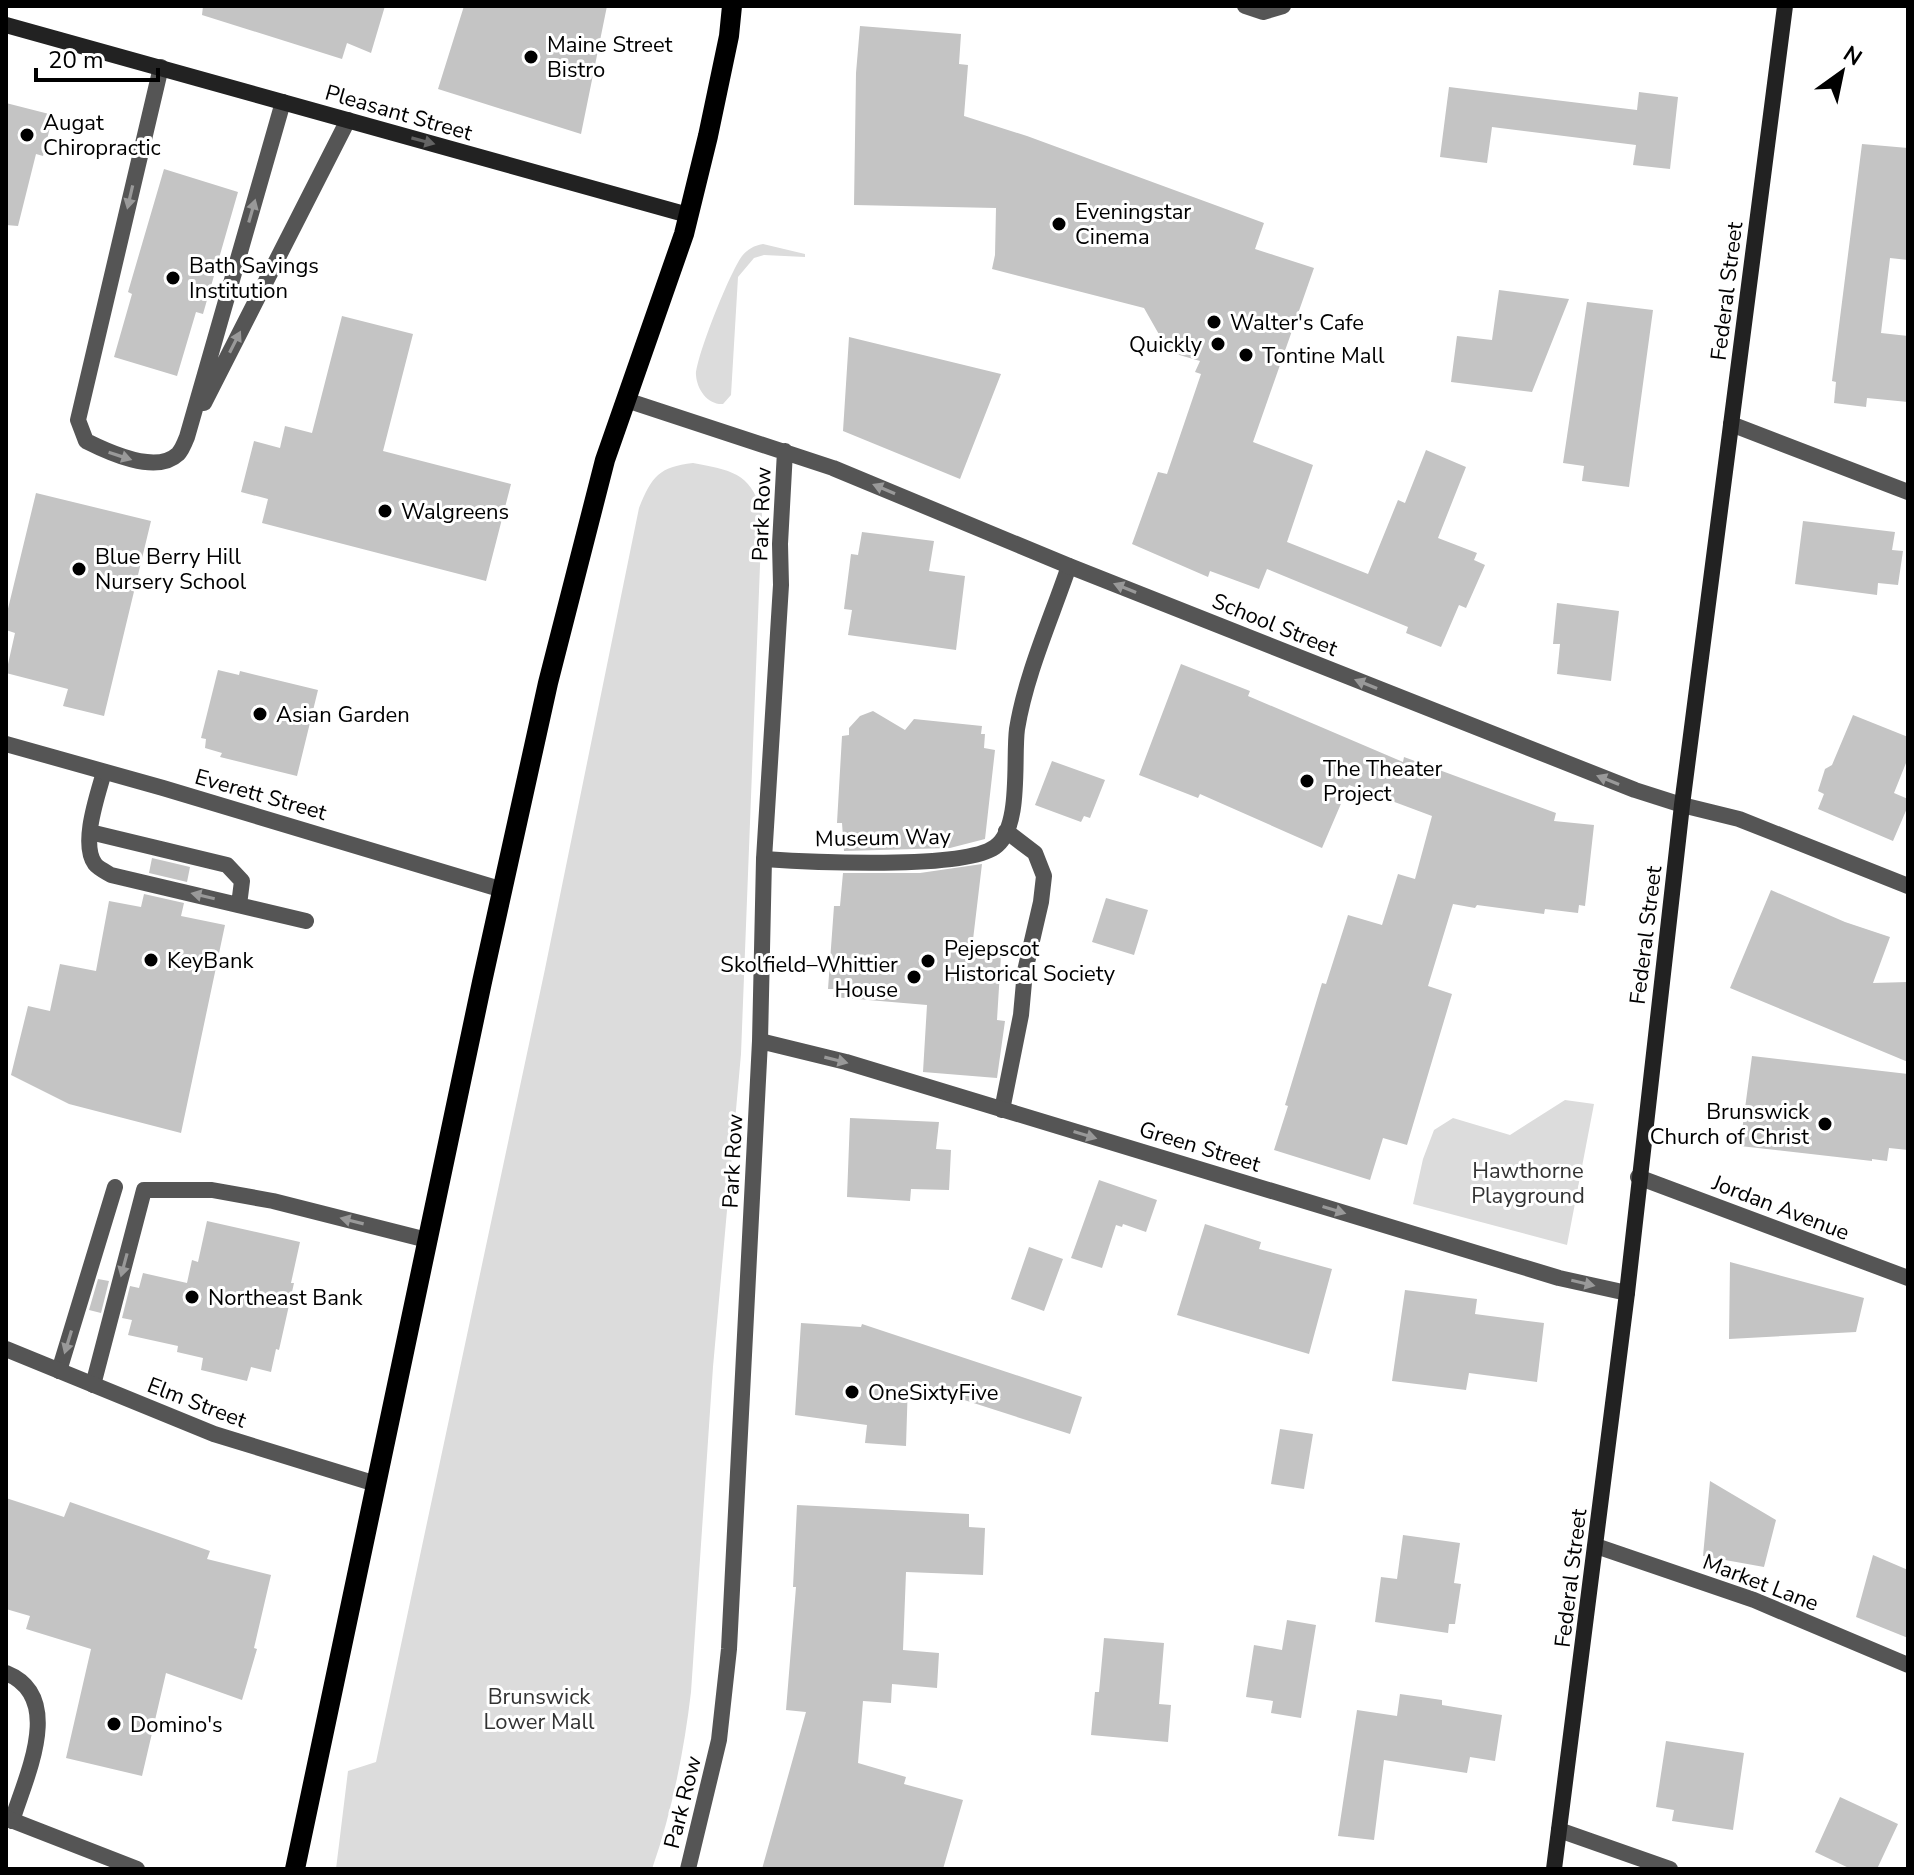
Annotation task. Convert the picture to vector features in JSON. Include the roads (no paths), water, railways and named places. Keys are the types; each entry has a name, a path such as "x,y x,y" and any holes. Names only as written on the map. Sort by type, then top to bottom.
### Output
{"main road":[{"path":"295,1869 548,683 605,460 688,215 729,36 732,6"}],"street":[{"path":"1245,6 1263,12 1283,6"},
{"name":"Federal Street","path":"1554,1869 1627,1293 1682,805 1785,6"},
{"name":"Pleasant Street","path":"6,25 688,215"},
{"path":"161,67 78,420 86,441 136,461 161,462 178,454 348,120"},
{"path":"187,437 283,102"},
{"name":"School Street","path":"626,400 833,468 1069,566 1635,790 1739,819 1908,886"},
{"path":"1731,424 1908,492"},
{"name":"Park Row","path":"688,1869 719,1740 729,1649 760,1041 764,859 781,585 785,451"},
{"path":"1002,1110 1044,876 1035,853 1006,831 1014,807 1017,729 1069,566"},
{"name":"Everett Street","path":"6,744 503,890"},
{"path":"104,772 90,832 89,848 95,865 111,875 306,921"},
{"name":"Museum Way","path":"764,859 858,863 968,857 996,846 1006,831"},
{"path":"90,832 227,865 242,881 239,905"},
{"name":"Green Street","path":"760,1041 846,1062 1559,1278 1627,1293"},
{"name":"Jordan Avenue","path":"1638,1177 1908,1278"},
{"path":"59,1371 115,1187"},
{"path":"93,1385 144,1190 212,1190 427,1240"},
{"name":"Elm Street","path":"6,1349 214,1434 376,1484"},
{"name":"Market Lane","path":"1596,1546 1754,1600 1908,1665"},
{"path":"6,1673 18,1678 33,1694 39,1727 9,1820 137,1869"},
{"path":"1559,1830 1670,1869"}],"place":[{"name":"Maine Street Bistro","path":"531,57"},
{"name":"Augat Chiropractic","path":"27,135"},
{"name":"Eveningstar Cinema","path":"1059,224"},
{"name":"Bath Savings Institution","path":"173,278"},
{"name":"Walter's Cafe","path":"1214,322"},
{"name":"Quickly","path":"1218,344"},
{"name":"Tontine Mall","path":"1246,355"},
{"name":"Walgreens","path":"385,511"},
{"name":"Blue Berry Hill Nursery School","path":"79,569"},
{"name":"Asian Garden","path":"260,714"},
{"name":"The Theater Project","path":"1307,781"},
{"name":"KeyBank","path":"151,960"},
{"name":"Pejepscot Historical Society","path":"928,961"},
{"name":"Skolfield–Whittier House","path":"914,977"},
{"name":"Brunswick Church of Christ","path":"1825,1124"},
{"name":"Northeast Bank","path":"192,1297"},
{"name":"OneSixtyFive","path":"852,1392"},
{"name":"Domino's","path":"114,1724"}],"park label":[{"name":"Hawthorne Playground","path":"1528,1182"},
{"name":"Brunswick Lower Mall","path":"539,1708"}]}
